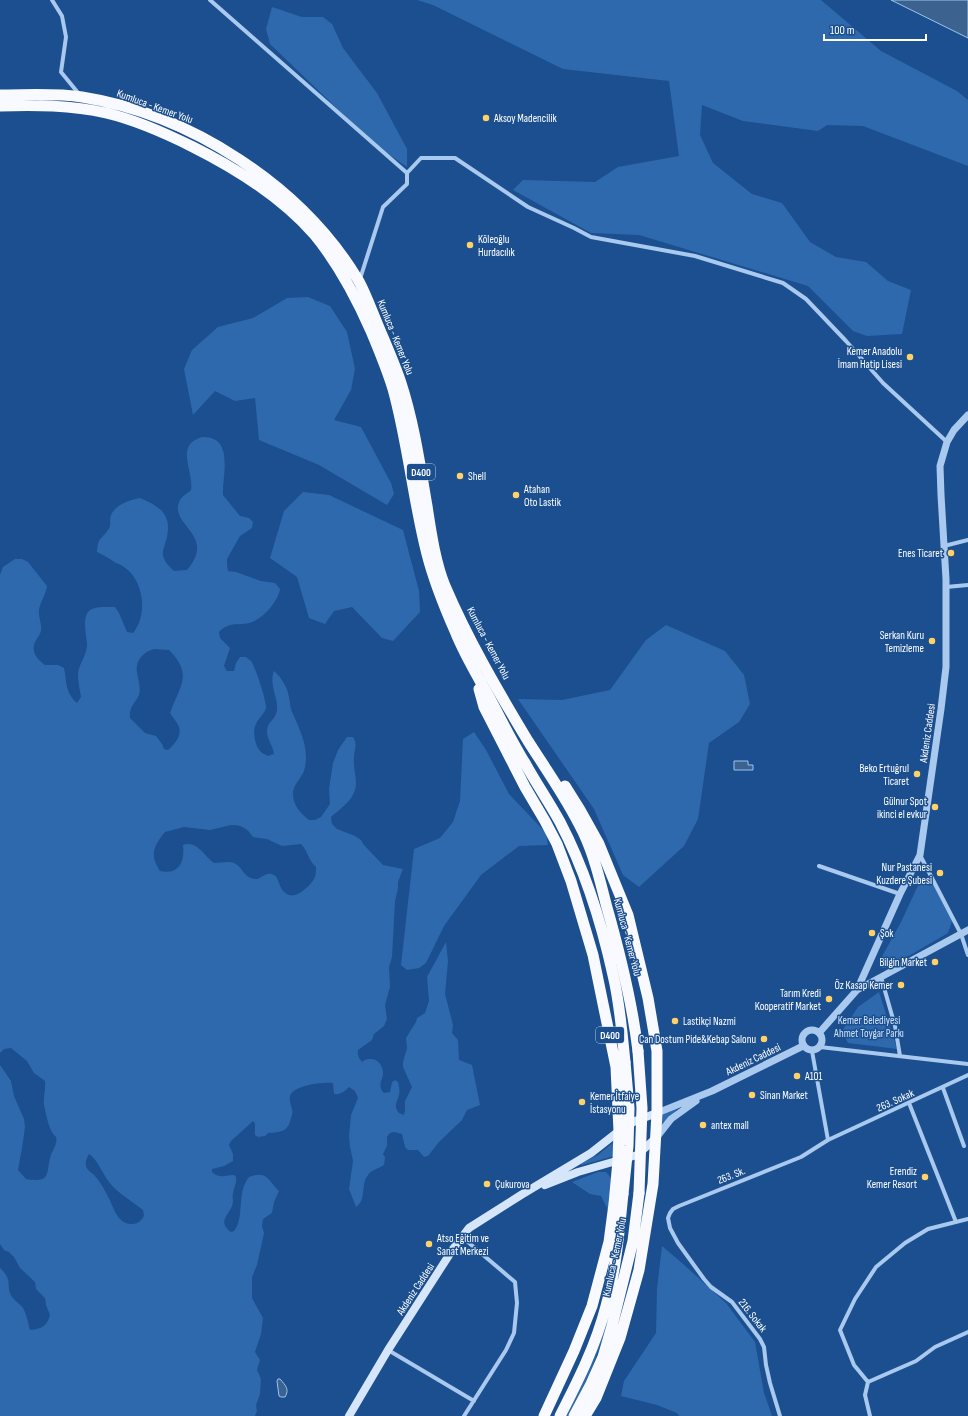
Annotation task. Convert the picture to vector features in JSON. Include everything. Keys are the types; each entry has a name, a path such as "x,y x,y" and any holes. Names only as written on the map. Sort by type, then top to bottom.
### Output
{"highway":[{"name":"Kumluca - Kemer Yolu","path":"0,95 82,97 164,120 215,144 252,167 301,209 334,244 359,281 400,382 412,423 430,527 444,583 472,644 566,800 588,844 616,936 628,987 638,1051 642,1108 639,1193 633,1241 603,1357 574,1416"},
{"name":"Kumluca - Kemer Yolu","path":"0,106 31,105 69,107 105,113 140,123 231,166 284,206 313,234 328,253 350,286 361,309 392,386 401,420 427,557 445,607 457,636 473,667 522,759 560,823 575,854 586,882 614,978 626,1062 629,1108 628,1146 614,1271 606,1307 582,1374 560,1416"},
{"name":"Kumluca - Kemer Yolu","path":"473,667 484,707 525,787 551,833 571,881 593,955 616,1067 619,1131 618,1161 614,1204 608,1242 592,1306 574,1351 544,1416"},
{"path":"504,699 526,727 580,810 599,844 628,915 648,998 657,1051 657,1113 653,1184 639,1270 620,1338 596,1398 586,1416"}],"main road":[{"name":"Akdeniz Caddesi","path":"349,1416 388,1350 461,1237 469,1228 591,1153 619,1131 635,1121 657,1113"},
{"name":"Akdeniz Caddesi","path":"521,1195 578,1172 637,1155 656,1138"}],"street":[{"path":"52,0 62,16 66,37 61,72 82,97"},
{"path":"210,0 407,173"},
{"path":"359,281 383,207 407,184 407,173 421,158 455,158 528,207 591,237 695,256 783,283 806,300 846,341 883,383 947,442"},
{"name":"Akdeniz Caddesi","path":"819,1033 857,990 900,894 920,855 946,667 946,587 940,466 947,442 954,430 968,415"},
{"path":"944,546 968,540"},
{"path":"946,587 968,585"},
{"path":"920,855 961,934 968,955"},
{"path":"819,866 900,894"},
{"path":"857,990 968,930"},
{"path":"881,977 895,1026 900,1056"},
{"path":"812,1051 803,1046 801,1042 802,1036 805,1032 815,1030 819,1033 822,1037 820,1047"},
{"name":"Akdeniz Caddesi","path":"657,1113 712,1091 803,1046"},
{"path":"812,1051 820,1047 968,1064"},
{"path":"812,1051 828,1140"},
{"name":"263. Sokak","path":"828,1140 968,1076"},
{"path":"943,1088 964,1146"},
{"name":"Akdeniz Caddesi","path":"656,1138 671,1119 712,1091"},
{"path":"909,1103 956,1222"},
{"name":"263. Sk.","path":"678,1243 669,1224 668,1218 673,1209 801,1157 828,1140"},
{"path":"868,1382 854,1365 840,1330 855,1299 876,1267 906,1243 928,1229 968,1219"},
{"path":"461,1237 515,1282 517,1303 514,1333 506,1350 464,1416"},
{"name":"216. Sokak","path":"678,1243 704,1279 711,1287 732,1302 760,1339 764,1347 770,1383 780,1416"},
{"path":"868,1382 916,1361 935,1347 968,1332"},
{"path":"388,1350 474,1401"},
{"path":"868,1382 865,1395 870,1416"}],"green space":[{"path":"417,0 821,0 881,51 957,91 968,100 968,166 863,126 827,125 818,131 743,121 702,105 700,135 713,163 752,194 782,203 810,242 836,257 866,262 888,281 911,290 902,334 867,336 853,331 808,286 639,235 591,233 513,190 523,180 595,182 618,167 679,156 669,81 563,69 433,5"},
{"path":"272,7 302,17 323,17 332,24 343,48 377,93 407,149 407,167 374,144 270,44 266,29"},
{"path":"308,297 330,306 347,332 355,369 351,390 334,420 361,427 391,483 394,494 387,505 319,465 259,440 255,398 235,401 215,391 193,415 184,369 192,350 218,327 253,318 287,298"},
{"path":"202,437 212,438 219,443 223,450 225,468 223,495 240,516 249,518 253,522 252,528 240,536 227,559 228,571 236,572 261,581 275,583 280,589 273,605 259,618 249,623 226,626 219,632 220,638 230,648 224,666 227,671 234,671 236,663 240,657 246,657 253,664 265,699 266,708 257,722 254,731 256,743 262,753 268,756 274,754 267,733 268,726 275,717 277,709 272,682 274,671 282,680 287,690 291,710 301,732 305,746 306,760 304,770 293,792 297,808 309,820 315,820 321,817 330,804 329,789 333,763 338,750 347,737 353,737 356,745 354,761 356,783 354,794 347,803 331,817 332,824 337,829 361,840 383,865 403,869 398,882 395,901 392,957 389,967 390,987 385,1005 387,1019 384,1026 374,1034 372,1040 358,1050 358,1056 362,1062 365,1060 374,1059 380,1064 383,1072 381,1087 384,1093 390,1092 392,1082 395,1080 398,1082 399,1095 396,1108 399,1113 404,1115 405,1101 412,1087 403,1067 407,1048 406,1038 417,1018 425,1013 429,1001 427,977 446,942 448,961 445,994 453,1025 452,1033 458,1040 459,1060 472,1065 480,1105 467,1110 462,1120 439,1142 428,1156 424,1157 418,1150 408,1150 405,1147 402,1134 394,1132 390,1133 387,1137 387,1146 383,1154 385,1157 384,1165 369,1173 364,1183 363,1196 356,1207 349,1189 353,1161 349,1136 351,1115 358,1098 355,1091 349,1087 339,1094 334,1094 333,1083 309,1085 297,1089 290,1096 292,1114 290,1123 286,1129 280,1132 268,1133 265,1136 258,1137 255,1135 255,1124 253,1121 231,1141 229,1145 233,1154 233,1161 224,1166 212,1169 212,1172 217,1175 234,1175 236,1177 236,1183 233,1191 233,1204 224,1222 227,1228 231,1232 234,1231 237,1226 241,1198 245,1183 249,1177 264,1175 279,1191 274,1202 272,1213 263,1219 262,1226 264,1233 257,1265 252,1277 252,1298 263,1318 261,1334 255,1352 260,1360 257,1370 261,1379 260,1394 256,1405 257,1411 255,1416 0,1416 0,1268 7,1276 12,1297 24,1311 30,1330 38,1329 46,1324 50,1315 45,1298 36,1289 35,1282 20,1268 14,1257 9,1252 4,1250 0,1244 0,1065 11,1081 14,1096 24,1119 25,1127 18,1170 26,1179 35,1180 44,1178 48,1172 49,1161 56,1144 56,1137 52,1133 49,1126 44,1105 45,1081 34,1073 27,1061 11,1048 4,1049 0,1053 0,575 3,567 15,559 22,559 28,562 47,586 39,609 41,631 35,642 34,653 45,665 58,665 64,668 68,691 77,703 81,697 78,671 87,646 85,622 87,613 95,608 115,607 127,632 133,633 138,626 141,617 142,598 136,580 123,566 97,552 99,541 109,528 110,517 113,511 124,503 140,498 154,505 164,513 168,525 168,532 163,550 164,558 167,564 174,571 187,570 195,558 197,547 195,539 180,516 178,509 180,500 191,490 187,452 189,446 194,441","holes":["154,649 169,650 177,659 183,674 180,688 170,713 180,730 175,743 168,750 164,749 156,736 145,733 130,718 131,708 140,692 137,664 146,652","231,825 241,826 249,831 253,837 267,839 282,846 301,844 316,867 314,879 310,885 296,895 289,895 285,893 277,878 272,874 258,879 253,879 246,875 238,865 232,862 214,863 196,847 188,844 183,845 182,862 176,869 167,872 160,871 155,860 154,850 165,832 184,827 210,830","89,1154 95,1160 112,1186 143,1210 144,1216 139,1222 134,1224 122,1221 116,1213 101,1184 88,1170 86,1161"]},
{"path":"303,492 329,495 403,530 419,591 420,612 393,641 382,638 352,607 334,611 325,624 309,618 297,577 270,558 284,511"},
{"path":"666,625 725,651 744,675 750,704 739,722 709,743 698,819 684,846 639,887 623,875 594,809 518,699 562,700 610,690 646,640"},
{"path":"474,732 486,750 509,794 546,833 548,845 519,846 481,875 444,926 426,963 419,968 407,970 401,965 414,849 440,838 453,822 460,801 463,739"},
{"path":"924,878 932,882 952,921 948,933 888,968 882,968 879,966 879,962 901,922 921,879"},
{"name":"Kemer Belediyesi Ahmet Toygar Parkı","path":"879,992 897,1049 848,1043 842,1031 858,1007"},
{"path":"675,1108 677,1109 662,1126 661,1114"},
{"path":"615,1141 614,1156 582,1165 580,1164 598,1155"},
{"path":"598,1172 606,1172 612,1179 608,1210 601,1196 590,1194 572,1182"},
{"path":"662,1246 726,1303 755,1342 764,1393 772,1416 679,1416 677,1413 657,1405 621,1396 624,1381 656,1333 657,1289"},
{"path":"613,1307 588,1378 568,1416 564,1416 610,1308"}],"shaded area":[{"path":"891,0 968,0 968,38"},
{"path":"734,761 748,761 748,765 753,765 753,770 734,770"},
{"path":"278,1379 284,1383 287,1389 285,1397 279,1396"}],"place":[{"name":"Aksoy Madencilik","path":"486,118"},
{"name":"Köleoğlu Hurdacılık","path":"470,245"},
{"name":"Kemer Anadolu İmam Hatip Lisesi","path":"910,357"},
{"name":"Shell","path":"460,476"},
{"name":"Atahan Oto Lastik","path":"516,495"},
{"name":"Enes Ticaret","path":"951,553"},
{"name":"Serkan Kuru Temizleme","path":"932,641"},
{"name":"Beko Ertuğrul Ticaret","path":"917,774"},
{"name":"Gülnur Spot ikinci el evkur","path":"935,807"},
{"name":"Nur Pastanesi Kuzdere Şubesi","path":"940,873"},
{"name":"Şok","path":"872,933"},
{"name":"Bilgin Market","path":"935,962"},
{"name":"Öz Kasap Kemer","path":"901,985"},
{"name":"Tarım Kredi Kooperatif Market","path":"829,999"},
{"name":"Lastikçi Nazmi","path":"675,1021"},
{"name":"Can Dostum Pide&Kebap Salonu","path":"764,1039"},
{"name":"A101","path":"797,1076"},
{"name":"Sinan Market","path":"752,1095"},
{"name":"Kemer İtfaiye İstasyonu","path":"582,1102"},
{"name":"antex mall","path":"703,1125"},
{"name":"Erendiz Kemer Resort","path":"925,1177"},
{"name":"Çukurova","path":"487,1184"},
{"name":"Atso Eğitim ve Sanat Merkezi","path":"429,1244"}]}
